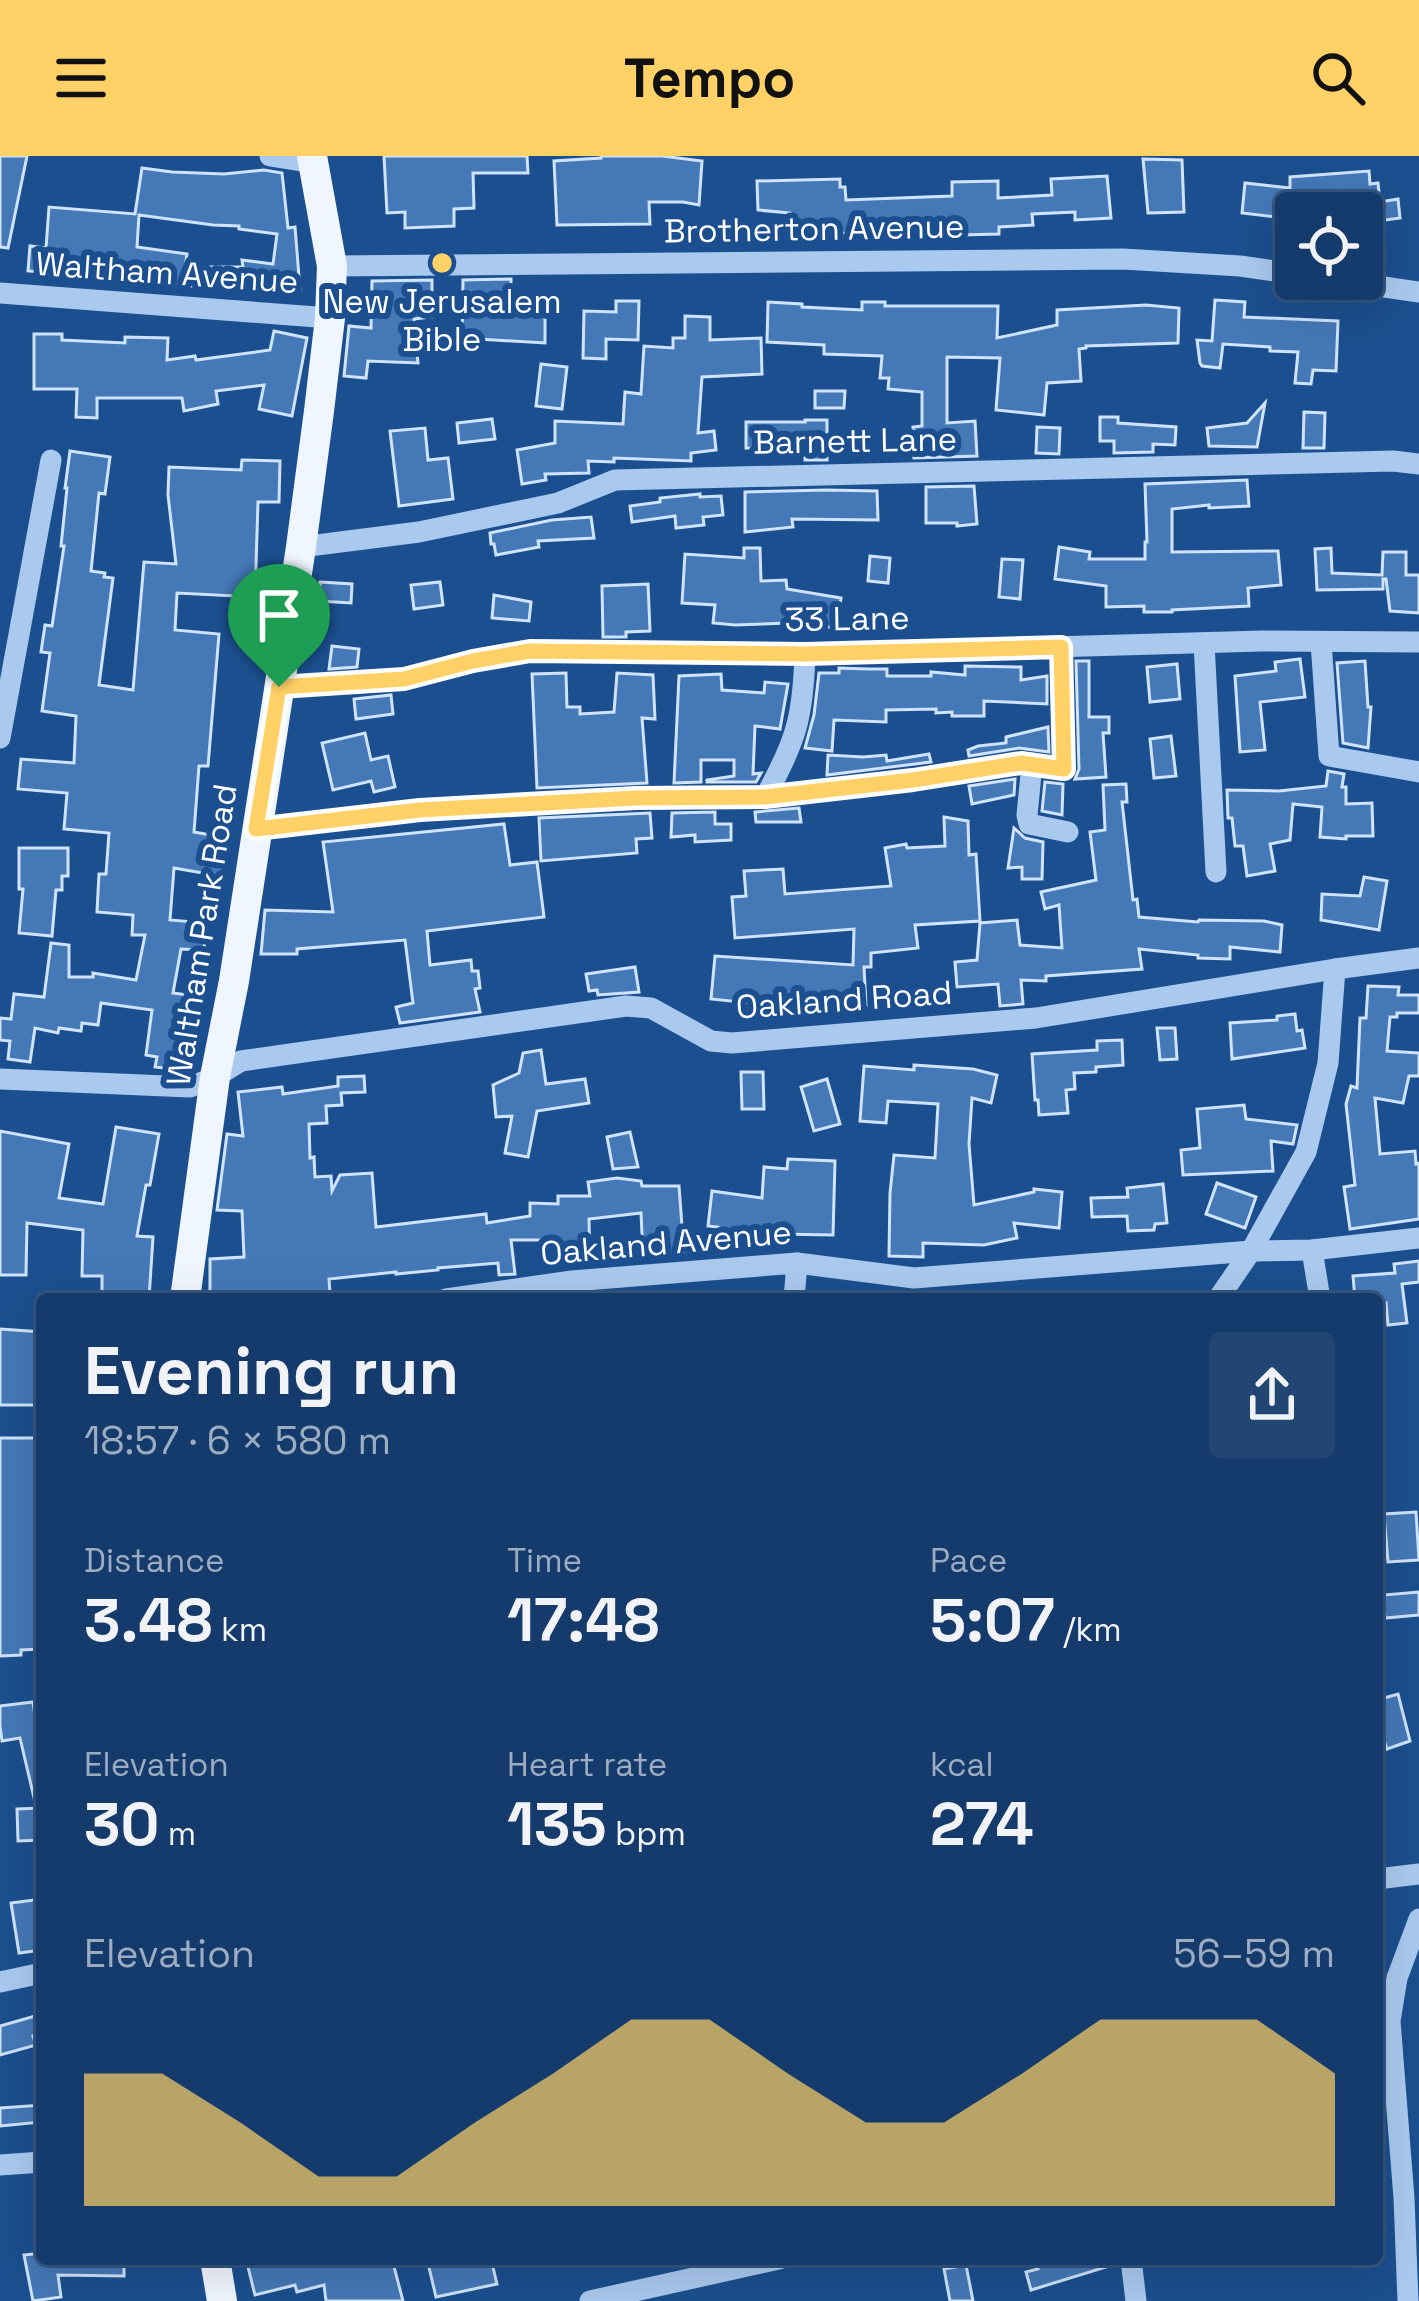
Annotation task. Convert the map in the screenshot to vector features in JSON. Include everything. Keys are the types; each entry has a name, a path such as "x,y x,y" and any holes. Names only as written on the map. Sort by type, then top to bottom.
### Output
{"main road":[{"name":"Waltham Park Road","path":"186,1293 215,1077 301,547 330,318 332,266 313,160"},
{"path":"216,2265 222,2301"}],"street":[{"path":"270,156 313,160"},
{"name":"Brotherton Avenue","path":"332,266 1123,259 1275,271"},
{"path":"1383,287 1419,292"},
{"name":"Waltham Avenue","path":"0,293 330,318"},
{"path":"0,738 51,460"},
{"name":"Barnett Lane","path":"301,547 418,532 557,502 615,480 1419,464"},
{"path":"1321,641 1329,755 1419,772"},
{"name":"33 Lane","path":"279,687 404,679 530,651 805,654 1419,642"},
{"path":"1204,643 1216,872"},
{"path":"256,829 420,810 636,798 765,797 1021,763 1064,769 1061,647"},
{"path":"765,797 797,730 805,654"},
{"path":"1032,764 1029,824 1068,832"},
{"name":"Oakland Road","path":"0,1079 190,1087 242,1061 626,1006 651,1008 711,1041 732,1043 1036,1018 1419,958"},
{"path":"1222,1293 1306,1152 1328,1063 1336,969"},
{"name":"Oakland Avenue","path":"529,1293 797,1263 914,1278 1419,1238"},
{"path":"1312,1250 1319,1293"},
{"path":"794,1293 797,1263"},
{"path":"1383,1878 1419,1874"},
{"path":"1408,2301 1411,2198 1390,2021 1397,1978 1419,1919"},
{"path":"0,1982 36,1973"},
{"path":"0,2165 36,2162"},
{"path":"590,2301 751,2265"},
{"path":"1132,2265 1136,2301"}],"building":[{"path":"0,156 27,156 8,248 0,247"},
{"path":"384,156 527,156 528,173 473,173 474,208 454,209 454,226 405,228 405,212 387,213"},
{"path":"601,156 702,161 699,205 649,202 650,224 557,225 554,161"},
{"path":"1143,159 1182,160 1184,212 1148,213"},
{"path":"142,168 282,173 288,228 295,227 300,289 279,290 279,284 155,282 156,268 101,263 100,277 28,271 30,246 46,248 49,207 135,214","holes":["139,215 277,234 273,264 242,260 243,267 185,267 187,254 137,247"]},
{"path":"1369,171 1370,184 1378,183 1379,192 1275,192 1275,217 1242,213 1245,183 1290,188 1290,177"},
{"path":"1107,176 1111,218 1075,220 1075,212 1032,214 1033,225 999,227 999,234 921,236 920,225 831,234 831,227 789,228 790,213 758,210 757,181 840,179 846,200 952,196 952,182 998,181 998,198 1052,195 1051,179"},
{"path":"1398,199 1400,218 1383,220 1383,202"},
{"path":"511,279 511,296 545,296 545,343 462,338 463,280"},
{"path":"432,280 432,317 414,319 418,363 368,361 366,378 344,376 349,326 371,328 372,281"},
{"path":"1215,300 1245,302 1244,317 1338,321 1336,371 1313,370 1311,384 1295,383 1298,352 1223,344 1220,368 1202,366 1197,340 1212,341"},
{"path":"616,301 639,301 638,340 606,339 606,359 583,358 584,311 616,312"},
{"path":"768,302 862,310 862,302 998,306 997,338 1057,325 1057,310 1179,308 1178,343 1079,349 1081,381 1047,383 1044,415 996,410 1000,358 947,357 947,423 975,421 977,456 914,458 913,427 922,426 922,392 888,389 889,378 880,378 882,356 824,354 824,345 767,342"},
{"path":"685,316 710,317 710,340 761,338 762,374 702,377 698,433 714,431 716,450 691,453 691,461 588,461 589,473 545,474 546,480 522,484 517,450 555,443 555,421 623,424 625,392 641,394 644,346 673,348 673,338 685,338"},
{"path":"274,331 307,338 292,416 259,409 264,385 216,391 218,404 184,411 182,398 97,398 97,418 76,417 77,389 34,389 34,334 125,343 125,337 168,338 167,360 195,356 196,360 270,350"},
{"path":"541,364 567,367 562,409 536,406"},
{"path":"815,391 845,391 844,408 815,408"},
{"path":"1265,403 1257,447 1209,446 1207,428 1247,423"},
{"path":"1304,412 1325,413 1324,448 1303,448"},
{"path":"1100,417 1118,417 1118,423 1176,427 1175,445 1153,444 1153,452 1114,453 1114,441 1100,441"},
{"path":"492,419 495,439 459,443 457,423"},
{"path":"827,420 827,460 805,460 805,449 746,448 746,422"},
{"path":"1037,427 1060,428 1059,454 1036,453"},
{"path":"425,428 428,460 448,458 453,499 399,506 390,431"},
{"path":"70,451 110,457 105,494 99,493 91,571 113,578 99,685 133,690 144,562 176,564 169,467 241,470 242,460 280,461 279,502 258,502 255,597 177,593 175,630 219,634 208,766 199,766 194,832 227,838 220,876 174,868 170,920 206,923 204,950 181,949 173,993 203,997 190,1071 155,1067 157,1057 146,1055 152,1010 101,1003 98,1025 82,1023 81,1031 59,1028 58,1033 35,1028 30,1062 8,1059 10,1041 0,1040 0,1018 11,1019 14,994 44,997 51,943 69,945 69,977 93,977 93,973 136,980 145,935 132,935 133,915 97,912 99,874 106,874 109,833 64,829 67,793 18,789 21,759 74,763 76,716 42,711 50,653 41,652 45,625 52,626 64,546"},
{"path":"1247,480 1249,506 1172,509 1172,552 1278,551 1281,585 1248,588 1249,606 1172,612 1144,612 1144,606 1106,607 1106,586 1055,579 1059,547 1090,552 1089,559 1145,559 1145,484"},
{"path":"974,486 977,524 926,523 926,487"},
{"path":"877,491 878,520 792,519 793,527 745,532 745,492"},
{"path":"700,494 721,496 723,515 703,517 704,525 676,528 675,516 632,522 630,506"},
{"path":"591,517 594,538 538,541 539,547 496,555 491,544 490,533"},
{"path":"744,548 760,548 761,581 786,580 787,589 841,598 836,628 788,621 713,623 715,605 682,603 685,554 744,558"},
{"path":"1331,548 1332,573 1382,575 1383,552 1406,552 1406,575 1419,575 1419,613 1390,611 1386,579 1383,589 1317,590 1315,549"},
{"path":"870,556 890,558 888,583 868,581"},
{"path":"1002,559 1023,560 1020,599 999,597"},
{"path":"320,582 352,584 351,603 319,601"},
{"path":"440,582 443,605 414,609 411,585"},
{"path":"648,584 650,631 603,637 602,586"},
{"path":"494,595 531,602 529,621 492,618"},
{"path":"332,646 359,649 357,667 329,669"},
{"path":"1300,659 1305,697 1260,702 1265,750 1240,752 1235,676 1276,671 1275,662"},
{"path":"1076,661 1089,661 1089,717 1109,717 1109,733 1103,733 1106,777 1075,779 1079,769"},
{"path":"1365,661 1371,707 1368,748 1343,743 1337,663"},
{"path":"1177,664 1180,699 1150,702 1147,667"},
{"path":"965,666 1021,667 1021,680 1047,676 1047,704 984,701 984,716 952,716 952,712 936,713 936,709 886,710 886,722 834,720 832,751 805,748 819,673 839,673 839,668 887,669 887,676 965,675"},
{"path":"566,673 567,707 580,707 580,714 614,712 617,673 653,675 655,719 642,718 647,783 537,788 532,674"},
{"path":"721,674 722,690 764,693 765,682 788,684 780,729 755,726 753,774 761,773 756,782 707,782 734,776 734,760 701,760 701,782 674,783 679,676"},
{"path":"391,695 393,714 356,719 354,699"},
{"path":"1048,727 1049,752 1019,748 969,756 968,750 978,746 1006,743 1006,737"},
{"path":"365,733 371,760 388,756 395,787 374,792 371,781 333,790 322,743"},
{"path":"1171,736 1176,776 1154,778 1150,739"},
{"path":"929,754 931,762 827,775 828,755 886,755 887,761"},
{"path":"1328,771 1344,774 1346,804 1372,803 1373,836 1320,837 1322,807 1293,804 1290,840 1270,844 1275,871 1247,876 1243,846 1235,846 1232,818 1228,818 1227,790 1326,786"},
{"path":"1015,779 1014,795 972,804 969,786"},
{"path":"1045,782 1063,784 1062,815 1042,811"},
{"path":"1126,784 1127,802 1122,802 1139,917 1282,925 1280,952 1230,947 1230,959 1139,949 1142,969 1021,980 1023,1004 1000,1006 998,984 957,987 955,962 977,960 980,923 1017,920 1020,945 1062,948 1059,905 1045,909 1041,892 1096,880 1090,832 1105,830 1103,785"},
{"path":"799,808 801,822 756,822 755,812"},
{"path":"715,812 715,824 731,824 731,840 695,842 695,835 671,837 672,813"},
{"path":"650,813 652,838 636,839 637,853 541,861 539,818"},
{"path":"944,817 968,821 969,855 976,854 980,921 915,925 918,948 871,953 871,967 864,967 866,1005 838,1007 837,1012 711,999 715,956 853,965 854,929 735,938 732,897 746,896 744,871 783,869 785,894 891,886 885,848 945,846"},
{"path":"504,824 510,865 537,862 544,917 427,931 430,965 471,960 472,971 478,971 480,988 475,989 480,1012 400,1023 396,1007 413,1003 405,940 261,954 265,910 333,912 323,842"},
{"path":"1014,828 1025,838 1043,842 1042,879 1022,879 1022,867 1008,868"},
{"path":"19,848 68,848 68,876 62,876 62,890 56,890 52,936 19,933 23,889 19,889"},
{"path":"1364,877 1387,881 1379,930 1321,920 1322,894 1360,896"},
{"path":"635,967 639,992 598,995 597,990 589,991 586,974"},
{"path":"1368,986 1399,987 1398,995 1419,995 1419,1013 1390,1017 1387,1051 1419,1053 1419,1076 1409,1076 1403,1103 1375,1098 1380,1154 1415,1151 1419,1219 1350,1229 1344,1187 1355,1185 1346,1104 1351,1086 1357,1088 1360,1018 1366,1018"},
{"path":"1295,1014 1305,1048 1232,1059 1230,1023"},
{"path":"1157,1028 1175,1028 1177,1059 1160,1060"},
{"path":"1122,1040 1123,1065 1074,1073 1075,1089 1066,1090 1068,1113 1039,1115 1032,1054 1097,1050 1097,1041"},
{"path":"541,1050 546,1084 585,1079 589,1103 537,1111 528,1157 505,1153 512,1116 496,1117 493,1085 519,1073 523,1053"},
{"path":"914,1065 997,1075 991,1103 972,1098 969,1144 974,1205 1034,1189 1062,1192 1059,1228 1014,1223 1017,1238 984,1245 923,1243 923,1257 889,1256 894,1155 935,1158 938,1104 888,1101 886,1123 860,1121 864,1066 914,1070"},
{"path":"741,1072 763,1072 764,1109 742,1109"},
{"path":"364,1076 365,1092 341,1093 342,1105 326,1106 327,1123 309,1124 310,1158 314,1157 315,1177 331,1176 332,1191 340,1175 372,1173 376,1227 486,1214 487,1223 530,1216 530,1203 558,1204 558,1196 590,1196 588,1182 617,1178 641,1181 642,1186 679,1186 684,1253 643,1255 641,1213 589,1219 590,1263 558,1263 558,1240 511,1240 515,1274 499,1275 498,1263 329,1279 330,1293 210,1293 210,1259 244,1257 242,1211 217,1210 227,1134 243,1136 238,1092 282,1087 283,1094 338,1086 338,1077"},
{"path":"827,1079 840,1124 814,1131 801,1087"},
{"path":"1244,1105 1246,1119 1297,1125 1293,1144 1271,1141 1273,1171 1183,1175 1181,1150 1200,1148 1197,1109"},
{"path":"116,1127 159,1134 137,1236 153,1237 149,1293 102,1293 102,1276 82,1276 83,1230 27,1223 26,1275 0,1275 0,1131 69,1144 59,1198 103,1204"},
{"path":"630,1132 638,1167 613,1169 607,1137"},
{"path":"788,1159 835,1161 833,1235 777,1234 776,1244 717,1238 718,1227 708,1226 712,1191 762,1198 764,1167 787,1169"},
{"path":"1217,1183 1256,1197 1245,1228 1206,1214"},
{"path":"1163,1184 1167,1223 1155,1224 1154,1230 1128,1231 1127,1216 1092,1217 1091,1198 1128,1197 1127,1188"},
{"path":"1419,1261 1419,1282 1402,1284 1407,1323 1388,1325 1383,1293 1354,1293 1353,1276 1395,1273 1394,1264"},
{"path":"0,1329 36,1332 36,1405 0,1405"},
{"path":"0,1438 36,1438 36,1649 0,1656"},
{"path":"1416,1512 1419,1560 1388,1562 1384,1514"},
{"path":"1419,1592 1419,1615 1385,1618 1383,1595"},
{"path":"1398,1694 1410,1741 1387,1749 1383,1737 1383,1698"},
{"path":"33,1702 36,1802 20,1738 2,1741 0,1706"},
{"path":"36,1808 36,1840 18,1841 17,1809"},
{"path":"36,1900 36,1951 19,1953 11,1903"},
{"path":"36,2016 36,2045 0,2055 0,2026"},
{"path":"36,2105 36,2123 0,2126 0,2108"},
{"path":"36,2254 36,2265 124,2265 124,2276 58,2275 61,2297 33,2301 24,2255"},
{"path":"248,2265 394,2265 403,2301 326,2301 324,2285 297,2292 295,2285 255,2295"},
{"path":"428,2265 492,2265 497,2284 436,2297"},
{"path":"966,2265 973,2301 950,2301 944,2269"},
{"path":"1037,2265 1113,2265 1031,2290 1026,2272 1038,2269"}],"place":[{"name":"New Jerusalem Bible","path":"442,263"}],"route":[{"path":"1061,647 1064,769 1021,763 765,797 636,798 420,810 256,829 279,687 404,679 530,651 805,654 1061,647"}]}
